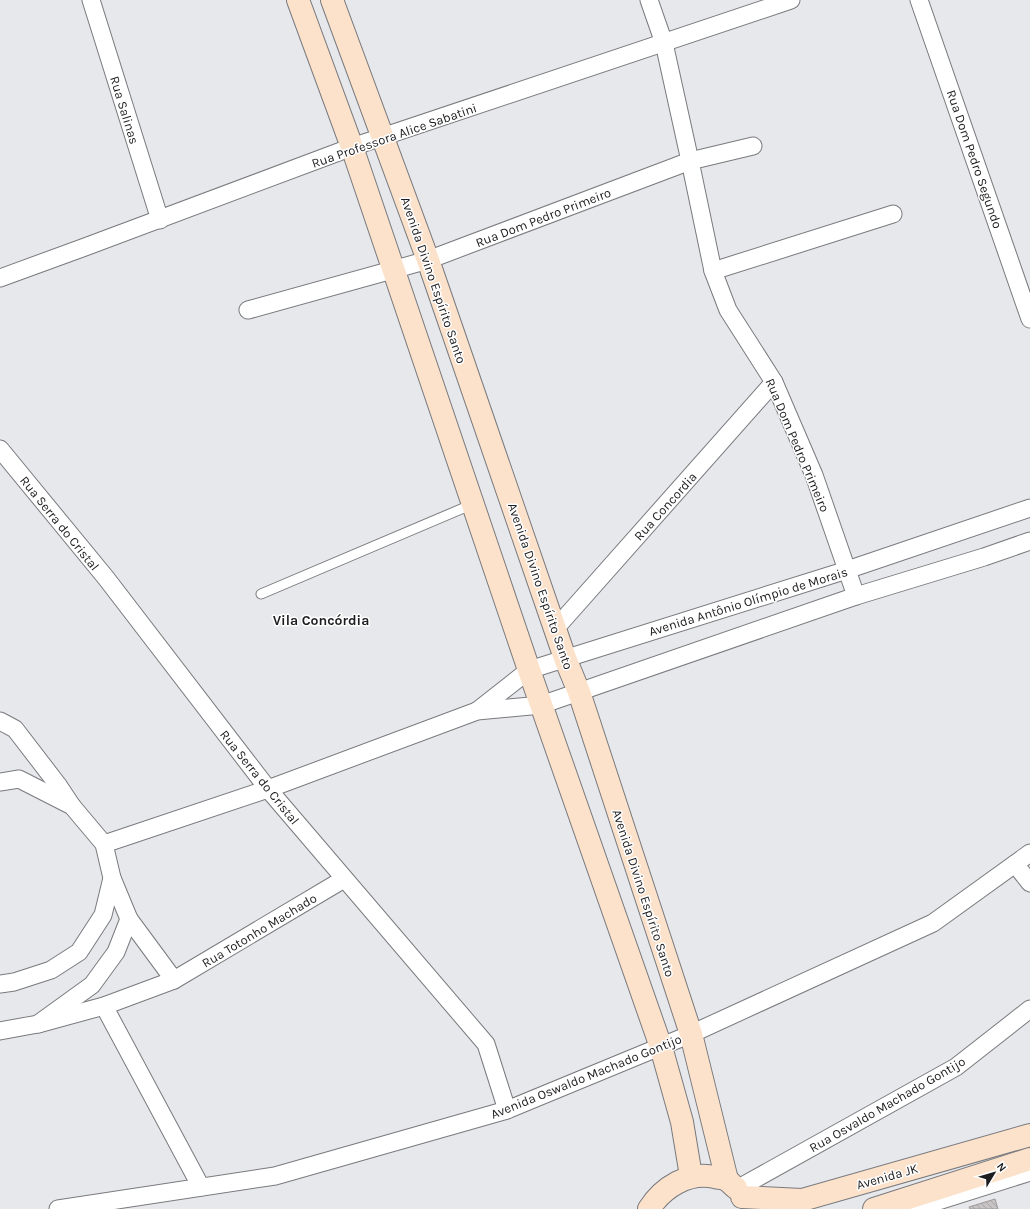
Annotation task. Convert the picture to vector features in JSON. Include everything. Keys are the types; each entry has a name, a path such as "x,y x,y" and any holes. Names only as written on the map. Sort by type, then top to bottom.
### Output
{"street":[{"name":"Rua Salinas","path":"91,0 160,220"},
{"path":"298,0 352,147 529,670 660,1047 682,1122 691,1176 672,1185 655,1199 649,1209"},
{"name":"Avenida Divino Espírito Santo","path":"332,0 428,260 564,658 579,692 691,1034 738,1194"},
{"name":"Rua Dom Pedro Primeiro","path":"649,0 664,43 712,271 728,310 774,382 814,475 856,596"},
{"name":"Rua Professora Alice Sabatini","path":"0,278 160,220 352,147 790,0"},
{"name":"Rua Dom Pedro Segundo","path":"919,0 1030,318"},
{"name":"Rua Dom Pedro Primeiro","path":"248,310 428,260 690,161 753,146"},
{"path":"712,271 893,214"},
{"name":"Rua Concordia","path":"555,629 774,382"},
{"name":"Rua Serra do Cristal","path":"0,450 106,578 268,789 486,1044 507,1110"},
{"name":"Avenida Antônio Olímpio de Morais","path":"477,711 529,670 847,570 1030,508"},
{"name":"Avenida Antônio Olímpio de Morais","path":"104,844 268,789 477,711 541,705 856,596 984,557 1030,541"},
{"path":"0,721 15,730 58,785 72,806 104,844 112,878 130,919 174,980"},
{"path":"0,782 19,779 72,806"},
{"name":"Avenida Oswaldo Machado Gontijo","path":"58,1209 275,1176 507,1110 691,1034 933,923 1030,853"},
{"path":"1015,864 1030,883"},
{"path":"0,984 14,982 51,970 79,952 103,915 112,878"},
{"name":"Rua Totonho Machado","path":"0,1031 38,1024 104,1006 174,980 344,879"},
{"path":"38,1024 92,985 116,952 130,919"},
{"path":"104,1006 201,1187"},
{"name":"Rua Osvaldo Machado Gontijo","path":"738,1194 956,1067 1030,1009"},
{"name":"Avenida JK","path":"691,1176 709,1176 738,1194 802,1200 1030,1135"},
{"name":"Avenida JK","path":"874,1209 1030,1159"},
{"path":"913,1209 1030,1172"}],"lane":[{"path":"261,594 473,504"}],"building":[{"path":"995,1199 998,1209 970,1209 969,1207"}],"district":[{"name":"Vila Concórdia","path":"321,620"}]}
